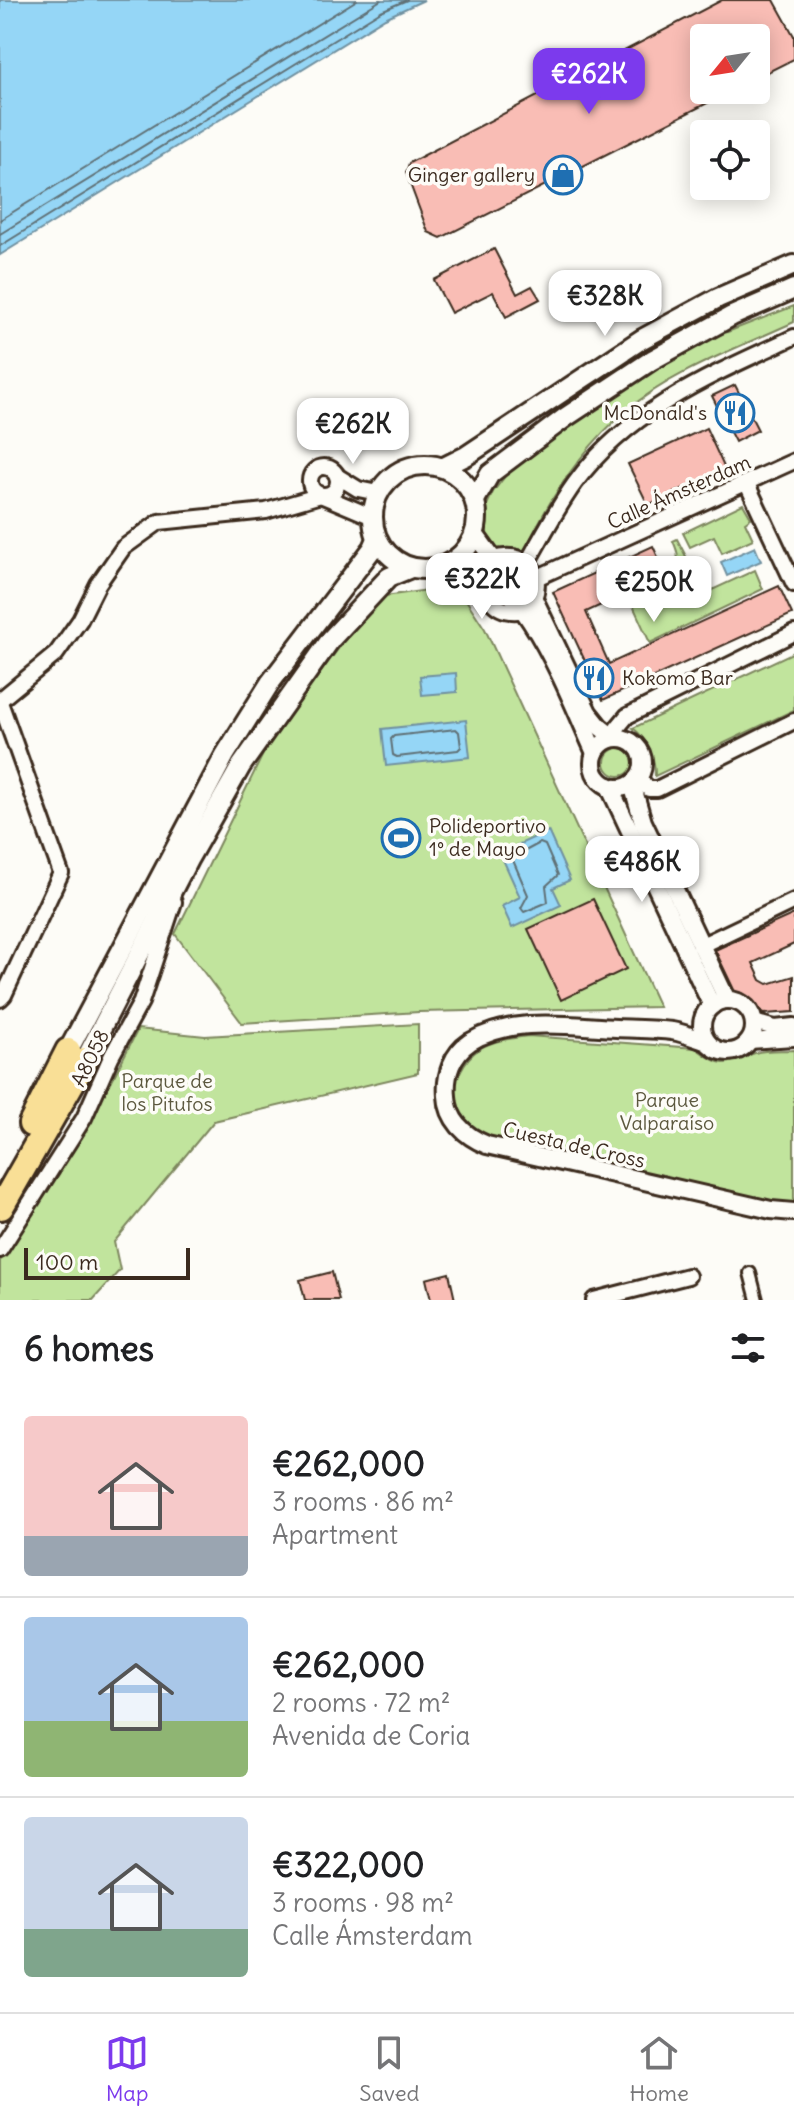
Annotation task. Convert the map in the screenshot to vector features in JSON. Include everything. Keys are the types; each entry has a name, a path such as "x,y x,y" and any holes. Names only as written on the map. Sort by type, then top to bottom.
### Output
{"highway":[{"path":"0,1177 77,1056"},
{"path":"1,1207 77,1056"}],"main road":[{"path":"444,467 466,456 642,339 718,298 794,265"},
{"path":"475,500 490,474 566,417 652,360 732,316 794,289"},
{"path":"77,1056 241,766 331,639 389,577 411,568 439,568 467,550 475,534 478,517 475,500 468,486 444,467 413,465 387,480 378,493 373,517 377,539 396,560 411,568"},
{"path":"77,1056 225,755 270,683 377,539"}],"street":[{"path":"527,563 577,480 619,437 651,410 682,390 794,337"},
{"name":"Calle Ámsterdam","path":"536,578 794,461"},
{"path":"373,517 315,493 309,482 314,471 328,468 343,480 369,493 378,493"},
{"path":"0,999 61,873 0,701 56,654 123,548 159,522 266,511 322,496 335,490 343,480"},
{"path":"747,484 794,584"},
{"path":"475,534 528,604 588,712 600,727 616,738 628,740 639,750 643,764 635,781 643,822 700,946 714,1009 703,1031 707,1042 716,1049 727,1052 738,1050 753,1034 754,1022 749,1011 739,1003 714,1009"},
{"path":"493,559 517,557 527,563 536,578 537,591 528,604"},
{"path":"454,561 466,562 516,600 528,604 595,753 595,773 609,786 714,1009"},
{"path":"616,738 617,728 627,716 794,633"},
{"path":"635,781 649,789 657,789 794,721"},
{"path":"595,753 602,744 616,738"},
{"path":"609,786 617,788 635,781"},
{"name":"A8058","path":"0,1250 84,1118 111,1057 141,1002 185,868"},
{"path":"700,946 794,901"},
{"name":"Cuesta de Cross","path":"674,1032 714,1009"},
{"path":"754,1022 775,1028 794,1026"},
{"name":"Cuesta de Cross","path":"707,1042 674,1032 543,1025 493,1032 468,1043 452,1062 446,1086 449,1110 463,1131 487,1145 771,1210 794,1212"},
{"path":"749,1041 794,1038"},
{"path":"750,1273 757,1300"},
{"path":"594,1300 626,1297 688,1276"}],"green space":[{"path":"794,306 794,322 685,372 626,411 595,441 568,475 525,550 494,551 487,542 487,505 510,470 627,386 683,353 712,338"},
{"path":"743,504 751,518 745,522 753,539 722,553 714,536 690,547 683,533"},
{"path":"677,539 692,568 697,566 710,591 755,570 763,589 650,643 630,599 674,578 671,570 678,556 673,541"},
{"name":"Polideportivo 1º de Mayo","path":"457,586 485,629 659,1007 419,1012 242,1023 175,934 269,742 356,625 385,596"},
{"path":"794,652 794,710 655,776 650,749 633,728"},
{"path":"619,748 629,752 633,762 629,772 619,776 609,772 605,762 609,752"},
{"name":"Parque de los Pitufos","path":"418,1024 418,1073 214,1121 114,1242 120,1270 93,1300 0,1300 0,1261 109,1086 138,1029 205,1036"},
{"name":"Parque Valparaíso","path":"528,1036 696,1048 713,1060 725,1063 759,1052 794,1050 794,1207 773,1205 489,1138 472,1128 460,1115 454,1099 457,1079 466,1062 486,1045"}],"water":[{"path":"0,0 424,0 385,18 0,255"},
{"path":"755,547 761,561 727,576 721,562"},
{"path":"456,673 457,692 422,695 420,676"},
{"path":"466,720 470,757 386,766 382,729"},
{"path":"548,831 570,880 553,888 561,905 512,928 502,906 520,897 500,853"}],"building":[{"path":"722,0 774,0 794,36 794,59 770,71 770,24 690,24 690,104 705,104 441,238 428,232 406,173 409,163"},
{"path":"494,249 517,294 532,286 540,299 506,317 493,292 451,313 434,280"},
{"name":"McDonald's","path":"735,385 758,430 735,442 712,396"},
{"path":"706,428 725,469 648,505 628,464"},
{"path":"653,546 666,575 586,612 609,664 779,586 792,614 603,700 553,592"},
{"path":"593,899 626,969 561,1000 528,929"},
{"path":"794,914 794,944 753,963 761,980 768,984 794,976 794,1012 755,1012 737,996 715,950"},
{"path":"332,1272 339,1300 305,1300 300,1280"},
{"path":"449,1273 455,1300 431,1300 426,1279"}],"place":[{"name":"Ginger gallery","path":"563,175"},
{"name":"McDonald's","path":"735,413"},
{"name":"Kokomo Bar","path":"594,678"},
{"name":"Polideportivo 1º de Mayo","path":"401,838"}]}
